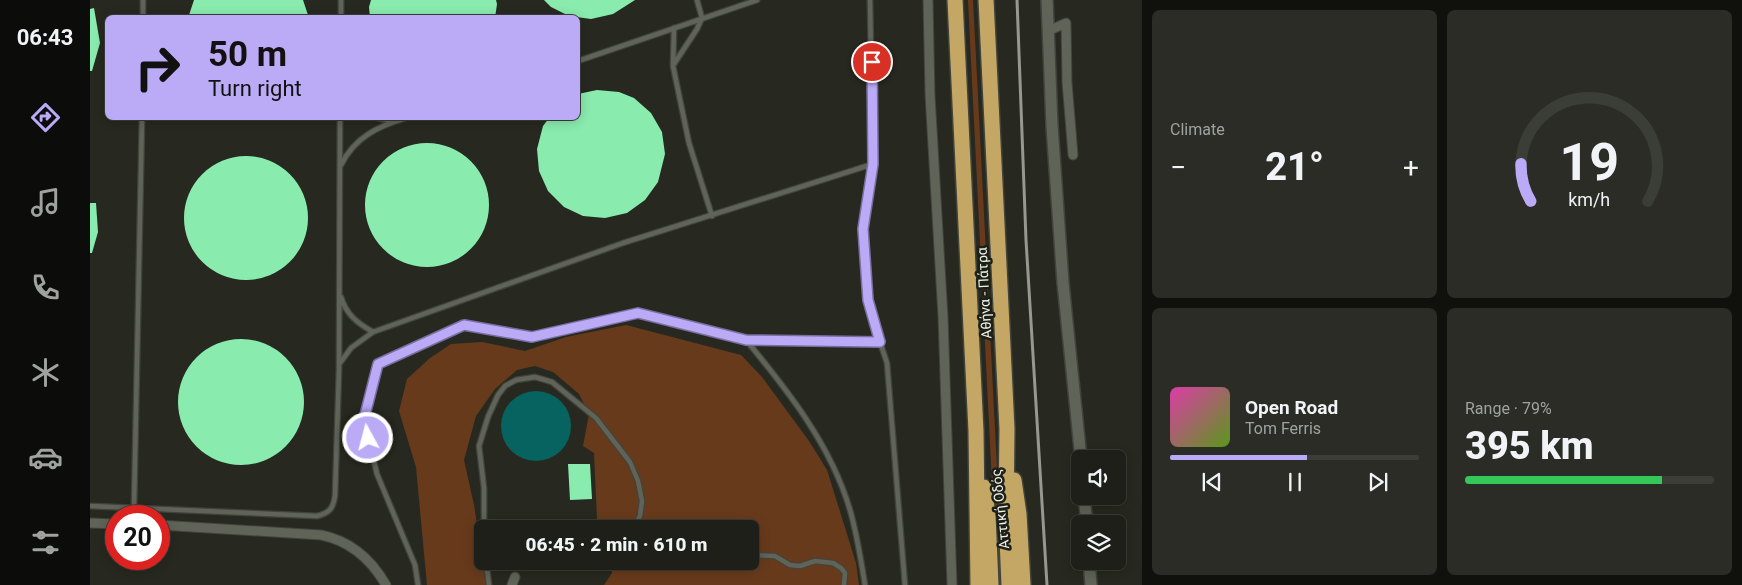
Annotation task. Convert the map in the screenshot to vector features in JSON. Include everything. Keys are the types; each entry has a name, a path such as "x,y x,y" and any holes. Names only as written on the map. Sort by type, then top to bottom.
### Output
{"highway":[{"name":"Αθήνα - Πάτρα","path":"955,0 976,431 978,585"},
{"name":"Αθήνα - Πάτρα","path":"986,0 1007,429 1006,515 1009,585"},
{"name":"Αττική Οδός","path":"1007,429 1019,514 1023,585"},
{"name":"Αττική Οδός","path":"976,431 988,515 991,585"}],"street":[{"path":"928,0 930,95 943,317 952,585"},
{"path":"1047,0 1052,126 1063,283 1080,450"},
{"path":"1048,31 1066,23 1067,82 1073,155"},
{"path":"90,523 105,524"},
{"path":"170,526 321,535 336,538 356,550 371,564 386,585"},
{"path":"1090,570 1091,585"}],"lane":[{"path":"143,0 143,15"},
{"path":"341,0 341,15"},
{"path":"673,66 702,18 697,0"},
{"path":"580,60 757,0"},
{"path":"870,0 873,164 863,229 868,300 887,363 905,585"},
{"path":"674,28 673,66 689,143 712,216"},
{"path":"134,505 142,120"},
{"path":"170,510 317,516 327,513 333,507 335,496 339,364 340,120"},
{"path":"389,120 394,121"},
{"path":"340,167 354,144 365,135 398,120"},
{"path":"339,364 343,356 351,348 372,332 623,243 873,164"},
{"path":"340,291 344,308 348,314 372,332"},
{"path":"418,585 415,565 378,474 364,419 378,364 464,325 532,337 638,313 746,340 880,342"},
{"path":"746,340 780,382 819,439 833,466 850,509 865,585"},
{"path":"484,520 484,488 479,446 488,417 504,386 516,380 536,377 552,382 596,418 630,462 638,481 642,501 638,520"},
{"path":"90,506 105,507"},
{"path":"759,555 775,556 790,565 800,566 815,561 833,563 841,568 844,573 844,585"},
{"path":"487,570 489,585"}],"shaded area":[{"path":"968,0 973,0 1003,585 997,585"},
{"path":"626,325 741,355 762,377 809,441 827,470 856,563 859,585 604,585 612,570 759,570 759,520 597,520 594,453 583,446 589,414 579,394 553,372 535,366 517,370 495,389 476,416 464,460 476,520 474,520 474,570 484,570 486,585 427,585 416,467 399,411 407,379 430,358 451,344 482,342 525,351 566,337"}],"water":[{"path":"536,391 549,394 561,401 568,413 571,426 568,439 561,451 549,458 536,461 523,458 511,451 504,439 501,426 504,413 511,401 523,394"}],"building":[{"path":"194,0 303,0 308,15 189,15"},
{"path":"371,0 496,0 497,4 495,15 370,15"},
{"path":"544,0 635,0 613,14 591,19 580,18 580,15 567,15 551,7"},
{"path":"94,8 100,43 92,71 90,71 90,9"},
{"path":"597,90 619,92 634,98 651,113 662,132 665,154 658,182 645,200 627,213 605,218 583,216 564,207 548,191 539,171 537,149 543,126 548,120 580,120 580,94"},
{"path":"427,143 451,148 471,161 484,181 489,205 484,229 471,249 451,262 427,267 403,262 383,249 370,229 365,205 370,181 383,161 403,148"},
{"path":"246,156 270,161 281,166 290,174 298,183 303,194 308,218 303,242 298,253 290,262 281,270 270,275 246,280 222,275 211,270 202,262 194,253 189,242 184,218 189,194 194,183 202,174 211,166 222,161"},
{"path":"90,203 96,203 98,232 92,253 90,253"},
{"path":"241,339 265,344 276,349 286,357 294,367 299,378 304,402 299,426 294,437 286,447 276,455 265,460 241,465 217,460 206,455 196,447 188,437 183,426 178,402 183,378 188,367 196,357 206,349 217,344"},
{"path":"568,464 590,464 592,499 570,500"}],"railway":[{"path":"1017,0 1026,240 1047,585"}],"route":[{"path":"368,438 364,419 378,364 464,325 532,337 638,313 746,340 880,342 868,300 863,229 873,164 872,62"}]}
